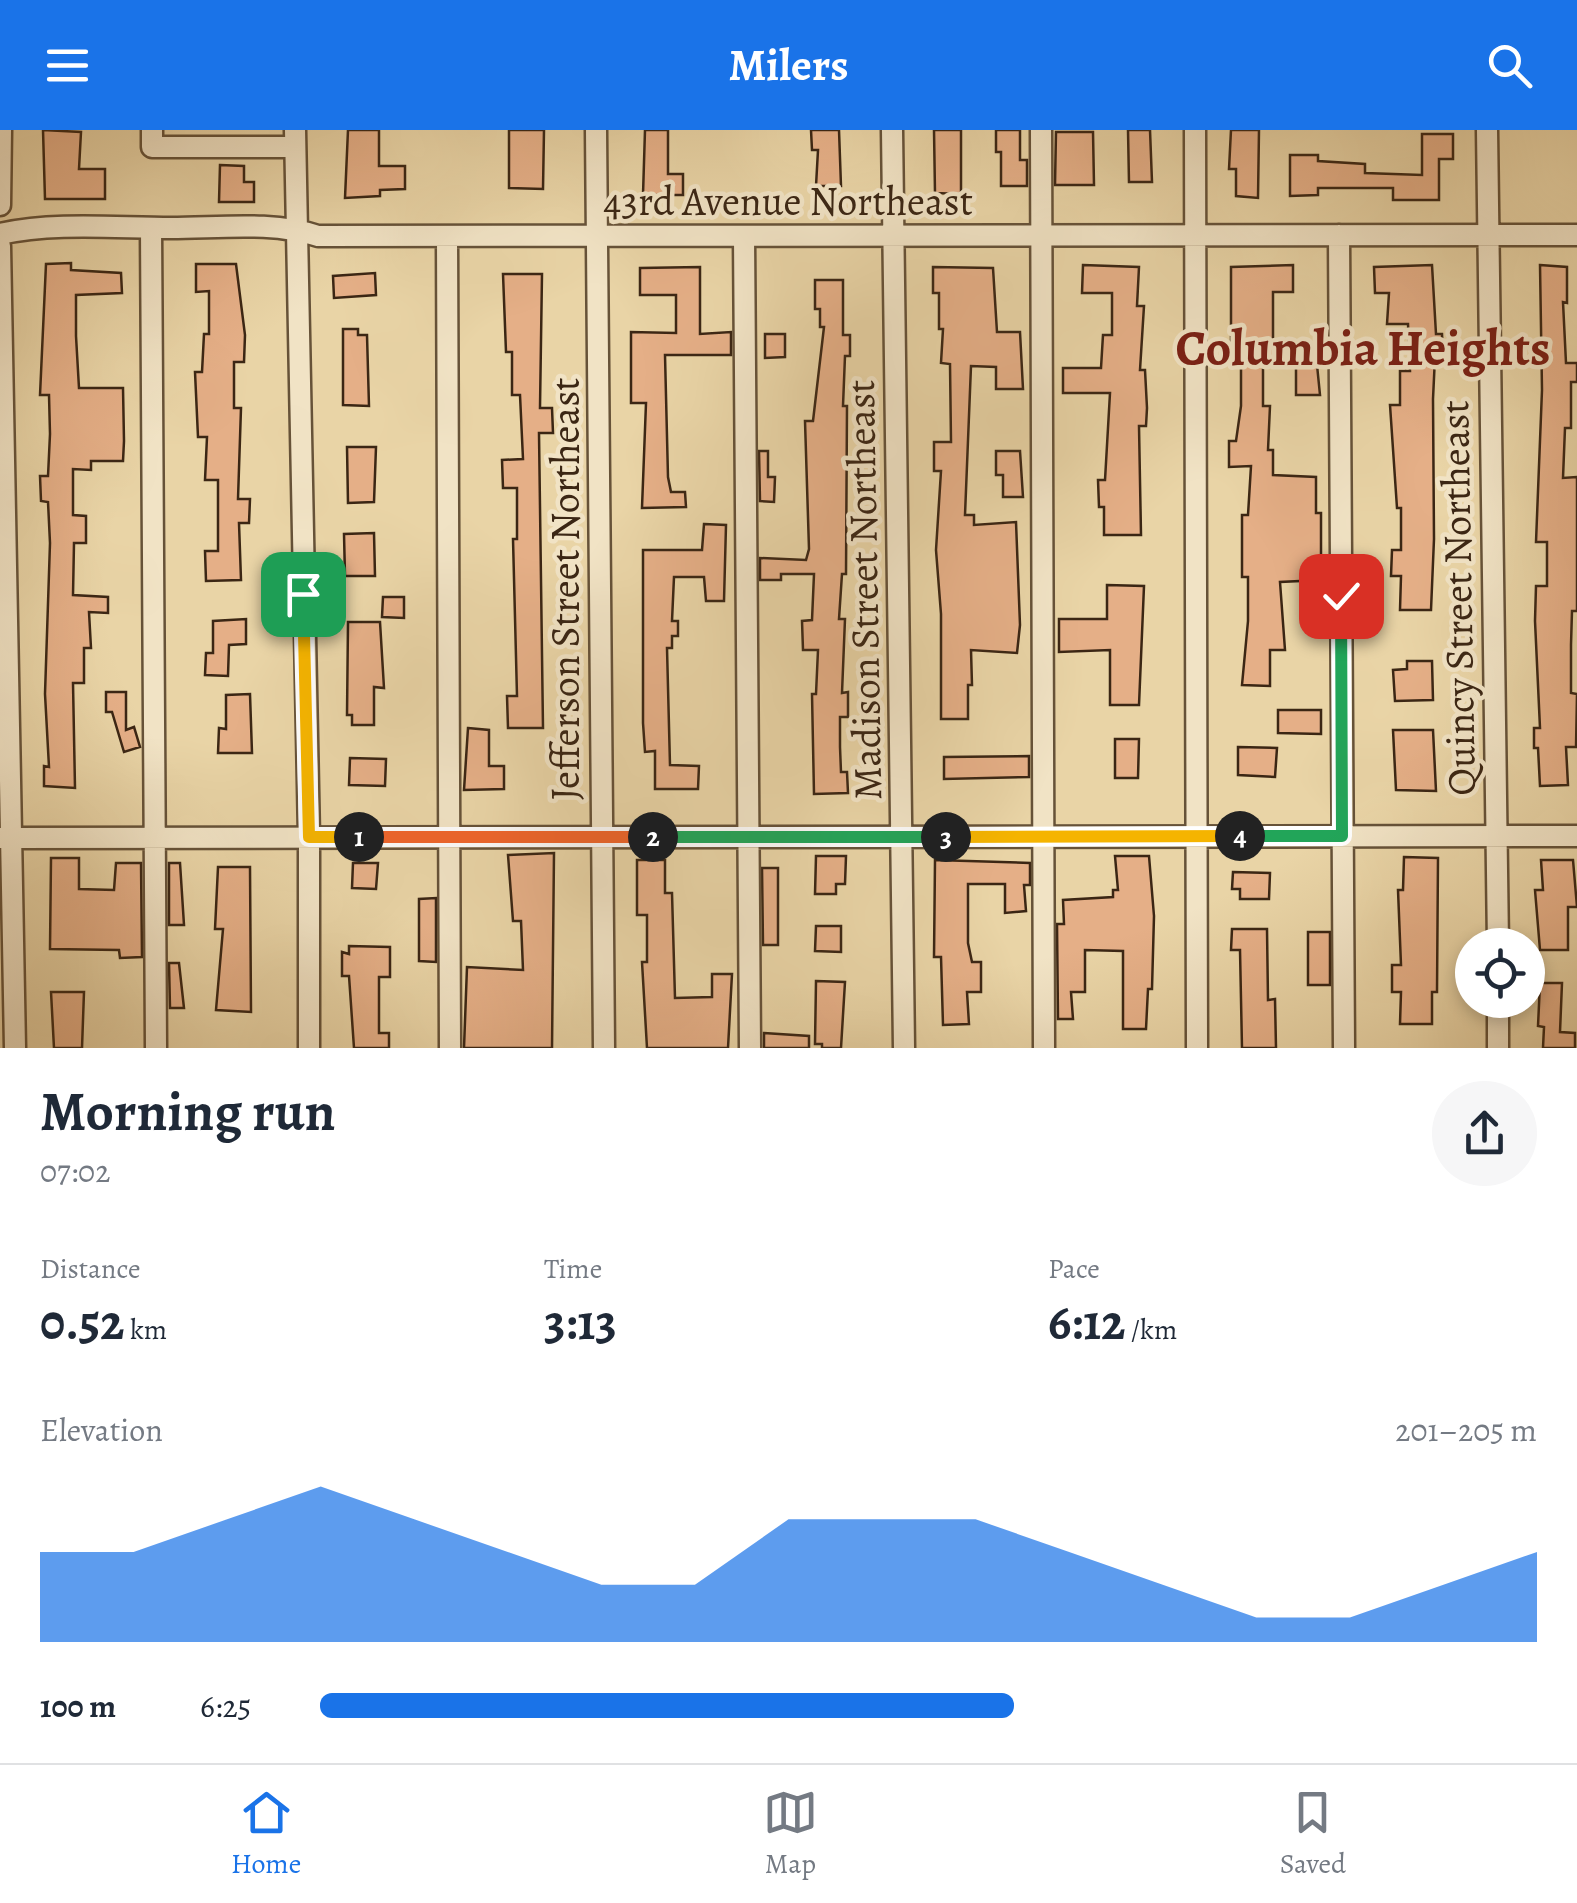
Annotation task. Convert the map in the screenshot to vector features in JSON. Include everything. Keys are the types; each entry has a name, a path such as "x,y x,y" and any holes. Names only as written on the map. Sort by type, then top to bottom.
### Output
{"street":[{"path":"0,205 1,130"},
{"path":"152,130 152,147 294,138 309,837 309,1048"},
{"name":"Jefferson Street Northeast","path":"596,130 604,1048"},
{"name":"Madison Street Northeast","path":"892,130 904,1048"},
{"path":"1041,130 1044,1048"},
{"path":"1195,130 1197,1048"},
{"name":"Quincy Street Northeast","path":"1487,130 1498,928"},
{"name":"43rd Avenue Northeast","path":"0,234 27,228 294,228 318,236 1577,235"},
{"path":"150,228 156,1048"},
{"path":"1340,235 1344,1048"},
{"path":"447,236 446,837 450,1048"},
{"path":"744,236 750,1048"},
{"path":"0,246 7,838 14,1048"},
{"path":"7,838 1577,836"},
{"path":"1498,1018 1498,1048"}],"building":[{"path":"43,130 81,132 79,169 105,169 105,199 45,199"},
{"path":"348,130 379,130 379,166 405,166 405,189 380,190 380,196 345,198"},
{"path":"509,130 544,130 543,189 509,188"},
{"path":"645,130 668,130 668,174 683,174 683,195 643,195"},
{"path":"811,130 839,130 841,186 816,186 818,150 812,150"},
{"path":"934,130 961,130 961,194 935,193"},
{"path":"996,130 1020,130 1020,160 1027,160 1027,186 1001,186 1001,152 996,152"},
{"path":"1128,130 1150,130 1152,182 1129,182"},
{"path":"1231,130 1259,130 1258,198 1236,196 1236,169 1229,169"},
{"path":"1056,132 1093,132 1094,185 1055,185"},
{"path":"1422,134 1453,134 1453,159 1439,159 1439,200 1393,200 1393,188 1318,188 1318,195 1290,196 1290,155 1318,155 1318,161 1365,164 1365,173 1422,175"},
{"path":"220,165 244,166 244,182 254,182 254,202 219,202"},
{"path":"71,263 71,270 121,273 122,293 76,295 76,336 79,388 123,388 124,441 123,461 91,461 91,470 73,469 73,515 86,516 86,543 74,543 73,595 108,597 108,613 89,612 91,648 84,648 84,683 73,683 75,788 44,786 44,766 49,767 45,694 50,543 48,502 41,501 40,476 48,476 50,434 49,395 40,395 46,264"},
{"path":"196,264 236,264 245,335 244,362 234,362 234,408 241,408 238,499 250,499 249,523 239,523 241,580 206,581 205,551 218,551 218,480 205,480 207,437 198,437 195,372 202,372 204,334 209,334 209,291 196,292"},
{"path":"1083,265 1139,267 1137,306 1144,306 1140,370 1145,370 1147,408 1146,426 1139,426 1141,535 1104,535 1104,507 1099,507 1098,480 1105,480 1110,393 1063,393 1063,368 1101,368 1103,335 1112,335 1112,293 1082,293"},
{"path":"1293,265 1293,292 1273,292 1273,347 1315,345 1320,395 1296,395 1293,361 1263,362 1263,406 1270,406 1268,450 1273,450 1273,475 1316,477 1316,513 1321,513 1321,580 1280,582 1285,650 1270,650 1270,686 1242,685 1248,577 1242,577 1242,515 1248,515 1251,466 1229,467 1229,441 1236,441 1241,406 1241,363 1231,363 1231,267"},
{"path":"1432,265 1436,334 1442,334 1443,357 1435,357 1433,399 1431,610 1400,610 1401,576 1391,576 1392,550 1401,550 1401,508 1397,508 1390,405 1400,405 1400,371 1410,371 1408,324 1387,324 1389,293 1375,293 1374,267"},
{"path":"1540,265 1567,267 1567,303 1563,302 1566,363 1577,363 1577,382 1571,382 1571,428 1565,428 1563,478 1577,477 1577,611 1572,611 1571,693 1577,694 1576,747 1566,747 1568,785 1540,786 1538,748 1534,748 1534,728 1540,728 1536,586 1547,586 1547,542 1536,542 1542,390"},
{"path":"700,267 700,334 731,332 731,355 665,355 668,477 671,492 685,492 686,507 642,508 646,403 631,403 631,332 676,333 676,295 640,295 640,268"},
{"path":"933,267 993,268 997,332 1020,332 1023,389 996,389 996,367 971,366 965,515 974,515 974,525 1016,522 1020,625 1017,653 971,650 968,719 941,719 941,614 936,550 941,471 934,471 934,442 951,442 950,364 941,363 943,329 939,329 939,293 933,293"},
{"path":"375,273 376,295 334,298 333,276"},
{"path":"503,274 542,274 540,408 552,408 553,433 539,433 543,728 508,728 507,696 517,696 513,539 517,539 517,488 503,488 502,460 523,459 520,395 512,395 512,352 506,352"},
{"path":"815,280 843,280 843,335 850,335 843,406 847,406 846,574 842,574 839,619 845,619 842,693 848,692 848,717 840,717 840,747 841,772 847,772 848,793 814,794 812,694 816,694 818,650 803,650 802,621 812,620 814,574 781,574 781,580 760,580 760,558 806,560 809,549 805,421 813,421 824,327 820,327 820,309 815,309"},
{"path":"343,329 358,329 358,335 367,335 369,406 343,405"},
{"path":"765,334 785,334 785,357 765,358"},
{"path":"347,447 376,447 374,502 348,503"},
{"path":"759,451 768,451 768,477 775,477 774,502 760,501"},
{"path":"996,451 1020,451 1023,497 1003,497 1003,475 996,475"},
{"path":"704,524 726,525 724,601 706,601 704,577 674,577 672,621 678,621 678,636 672,636 672,648 667,648 670,765 699,766 698,789 655,789 655,751 645,752 643,723 643,550 702,550"},
{"path":"374,533 375,576 345,576 344,534"},
{"path":"1107,585 1144,586 1139,705 1110,705 1110,650 1059,652 1059,619 1107,619"},
{"path":"383,597 404,597 404,618 382,617"},
{"path":"246,619 246,644 229,645 228,676 205,675 206,653 213,653 213,621"},
{"path":"348,622 380,622 384,688 374,687 374,725 352,725 352,715 347,715"},
{"path":"1407,661 1432,661 1433,700 1395,701 1393,670 1407,669"},
{"path":"106,692 126,692 126,730 134,727 140,747 124,752 112,712 106,712"},
{"path":"250,694 252,753 218,753 219,728 226,729 226,695"},
{"path":"1278,710 1321,710 1321,734 1278,733"},
{"path":"468,728 489,730 489,766 504,766 504,789 464,790"},
{"path":"1393,730 1433,730 1436,791 1396,790"},
{"path":"1115,739 1139,739 1138,778 1115,778"},
{"path":"1238,747 1277,748 1275,777 1238,775"},
{"path":"1029,756 1029,777 944,779 944,757"},
{"path":"350,758 386,759 385,786 349,785"},
{"path":"554,853 552,1048 464,1048 467,967 523,970 521,921 513,921 508,855"},
{"path":"816,856 846,856 845,884 836,884 836,894 815,894"},
{"path":"1115,856 1149,856 1154,916 1152,989 1148,989 1146,1029 1123,1029 1123,951 1085,950 1085,992 1071,992 1073,1019 1058,1019 1057,924 1064,924 1063,900 1113,897 1113,890 1118,890"},
{"path":"1404,857 1438,858 1437,992 1432,992 1432,1024 1400,1024 1401,992 1392,992 1392,965 1401,965 1398,890 1403,890"},
{"path":"51,858 79,858 79,889 114,890 116,863 141,863 142,957 120,958 119,950 50,949"},
{"path":"637,860 665,860 665,893 672,893 675,998 712,997 712,974 732,974 728,1048 647,1048 642,962 647,962 647,915 637,915"},
{"path":"935,860 1030,863 1030,885 1024,885 1026,911 1005,913 1005,884 968,884 968,943 972,962 981,962 981,992 967,992 969,1024 943,1025 941,957 934,957"},
{"path":"1541,860 1573,860 1577,907 1568,907 1568,950 1545,950 1545,928 1538,928 1535,890 1543,890"},
{"path":"169,863 180,863 184,925 169,925"},
{"path":"353,863 378,863 376,889 352,888"},
{"path":"218,867 250,867 251,1012 216,1010 223,929 215,929"},
{"path":"762,868 778,868 778,945 763,945"},
{"path":"1233,872 1270,873 1269,899 1240,899 1240,889 1232,889"},
{"path":"436,898 436,962 419,961 419,899"},
{"path":"816,926 841,926 841,952 815,951"},
{"path":"1232,929 1267,929 1268,1000 1275,999 1276,1048 1242,1048 1240,950 1231,950"},
{"path":"1308,932 1330,932 1330,985 1308,985"},
{"path":"349,946 390,947 390,977 379,977 379,1033 389,1033 389,1048 354,1048 349,976 342,976 342,952 349,954"},
{"path":"169,963 179,963 184,1008 170,1008"},
{"path":"816,981 845,982 841,1048 815,1044"},
{"path":"1545,983 1562,983 1560,1032 1575,1033 1575,1048 1543,1048 1544,1027 1538,1026 1538,1018 1545,1018"},
{"path":"51,992 84,992 82,1048 54,1048"},
{"path":"764,1033 809,1036 809,1048 764,1048"}],"district":[{"name":"Columbia Heights","path":"1363,348"}],"route":[{"path":"303,594 309,837 1342,836 1341,596"}]}
